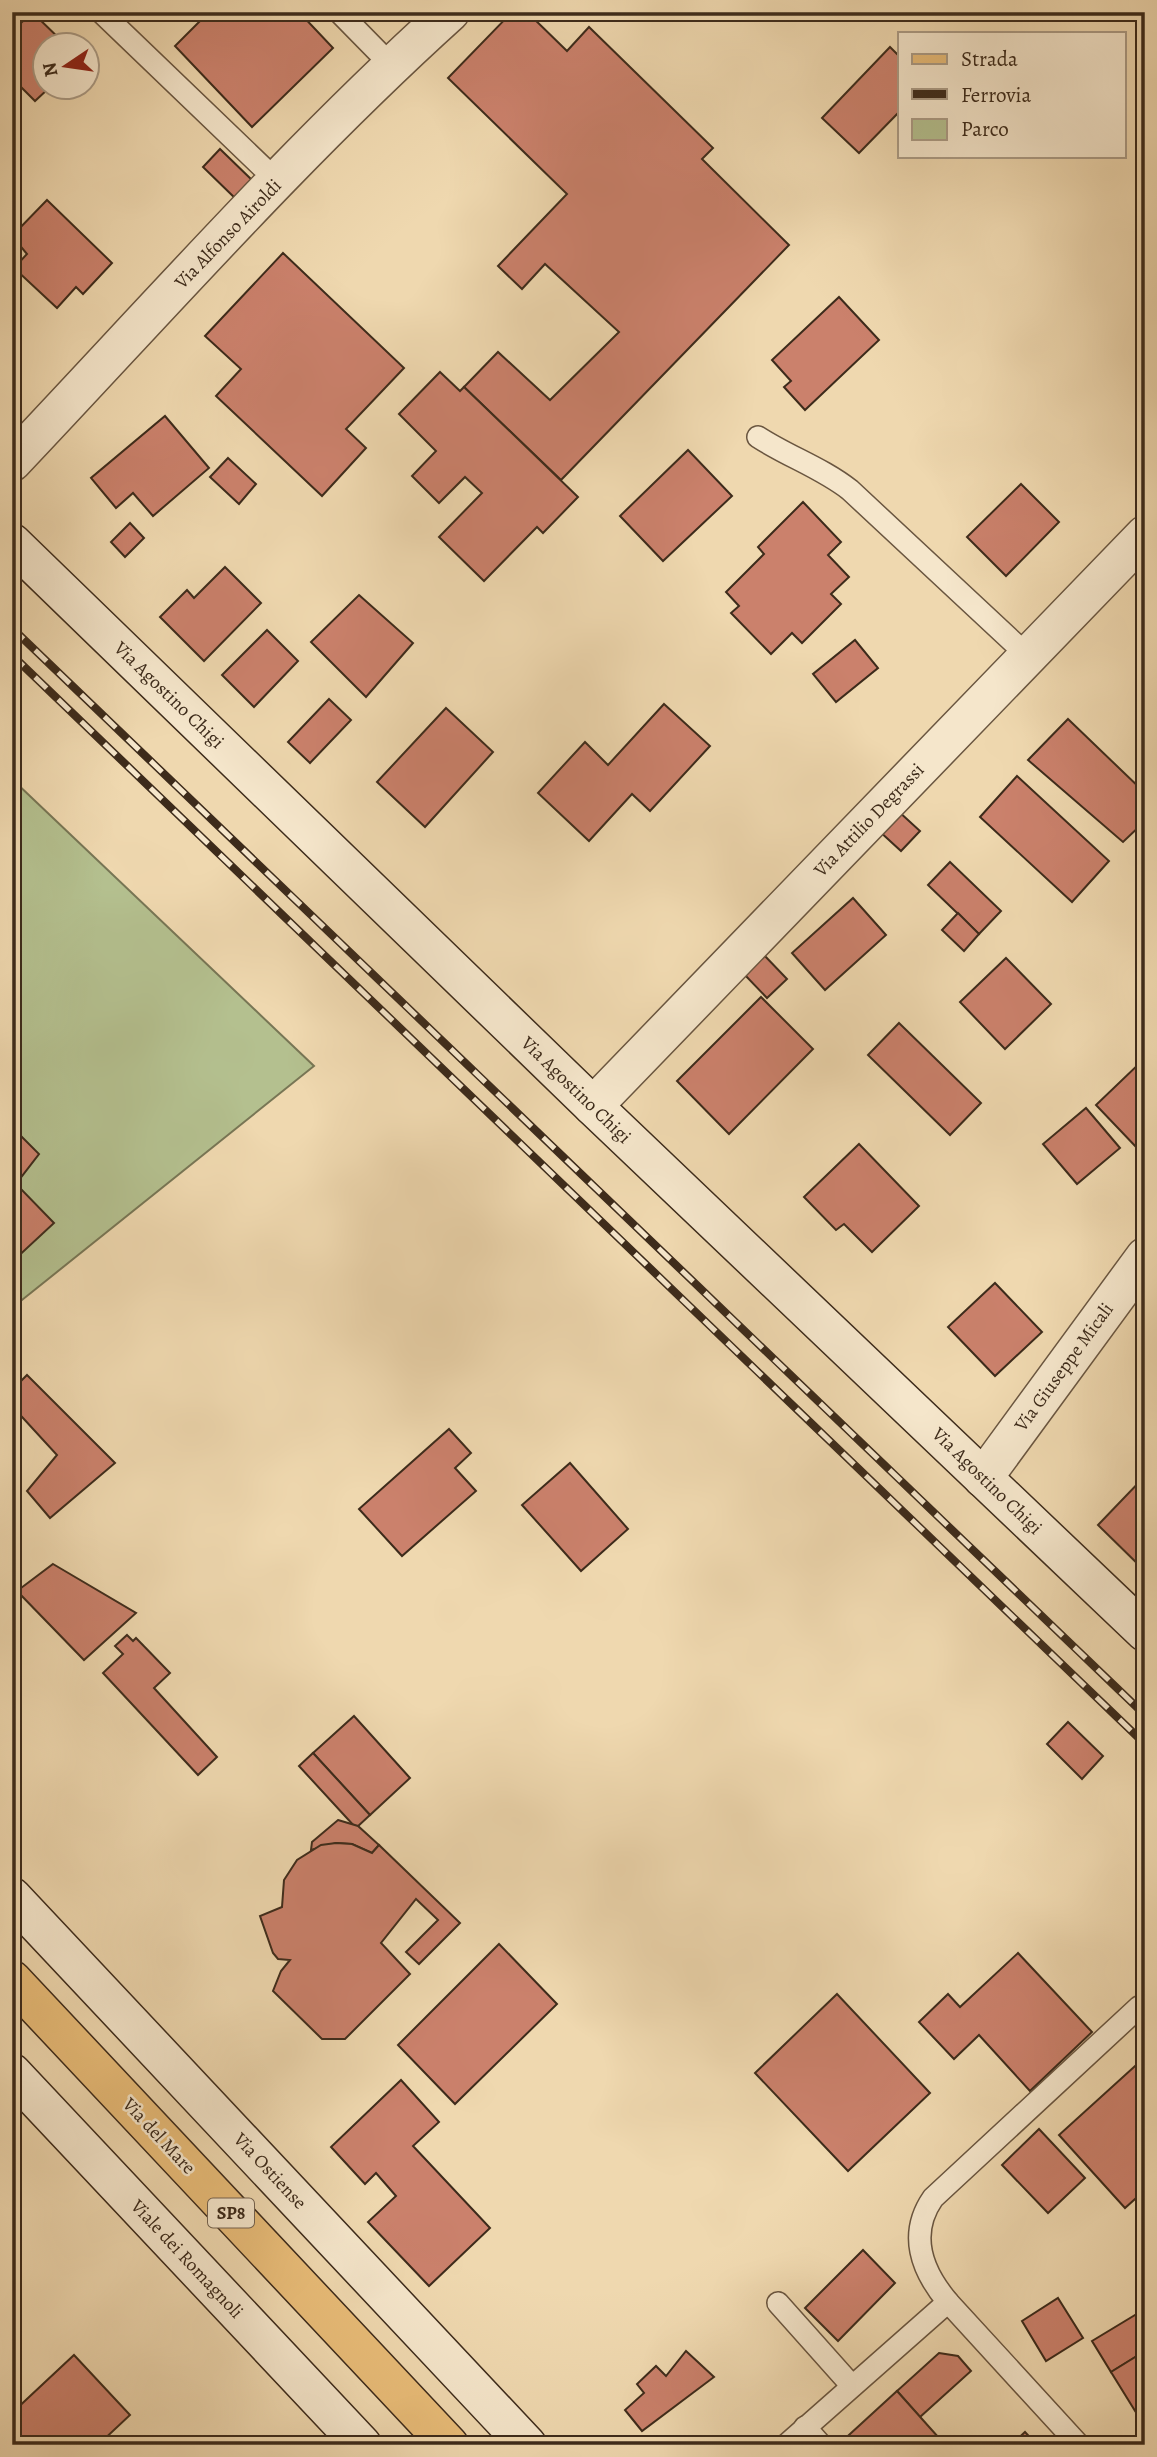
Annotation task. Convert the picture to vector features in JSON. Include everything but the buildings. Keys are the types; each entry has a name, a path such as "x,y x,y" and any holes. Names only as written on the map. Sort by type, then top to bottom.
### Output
{"main road":[{"name":"Via del Mare","path":"12,1980 449,2445"}],"street":[{"name":"Via Alfonso Airoldi","path":"12,462 391,65 450,12"},
{"name":"Via Attilio Degrassi","path":"593,1106 1145,534"},
{"name":"Via Agostino Chigi","path":"12,542 593,1106 1145,1632"},
{"name":"Via Giuseppe Micali","path":"983,1478 1145,1257"},
{"name":"Via Ostiense","path":"12,1897 527,2445"},
{"name":"Viale dei Romagnoli","path":"12,2073 362,2445"}],"lane":[{"path":"101,12 278,182"},
{"path":"339,12 391,65"},
{"path":"758,437 792,459 828,473 850,490 1028,656"},
{"path":"1079,2445 948,2302 927,2272 921,2256 920,2225 933,2198 1139,2007"},
{"path":"786,2445 948,2302"},
{"path":"778,2303 852,2386"},
{"path":"805,2427 821,2445"}],"green space":[{"path":"12,779 314,1066 12,1308"}],"railway":[{"path":"12,628 1145,1715"},
{"path":"12,655 1145,1744"}]}
